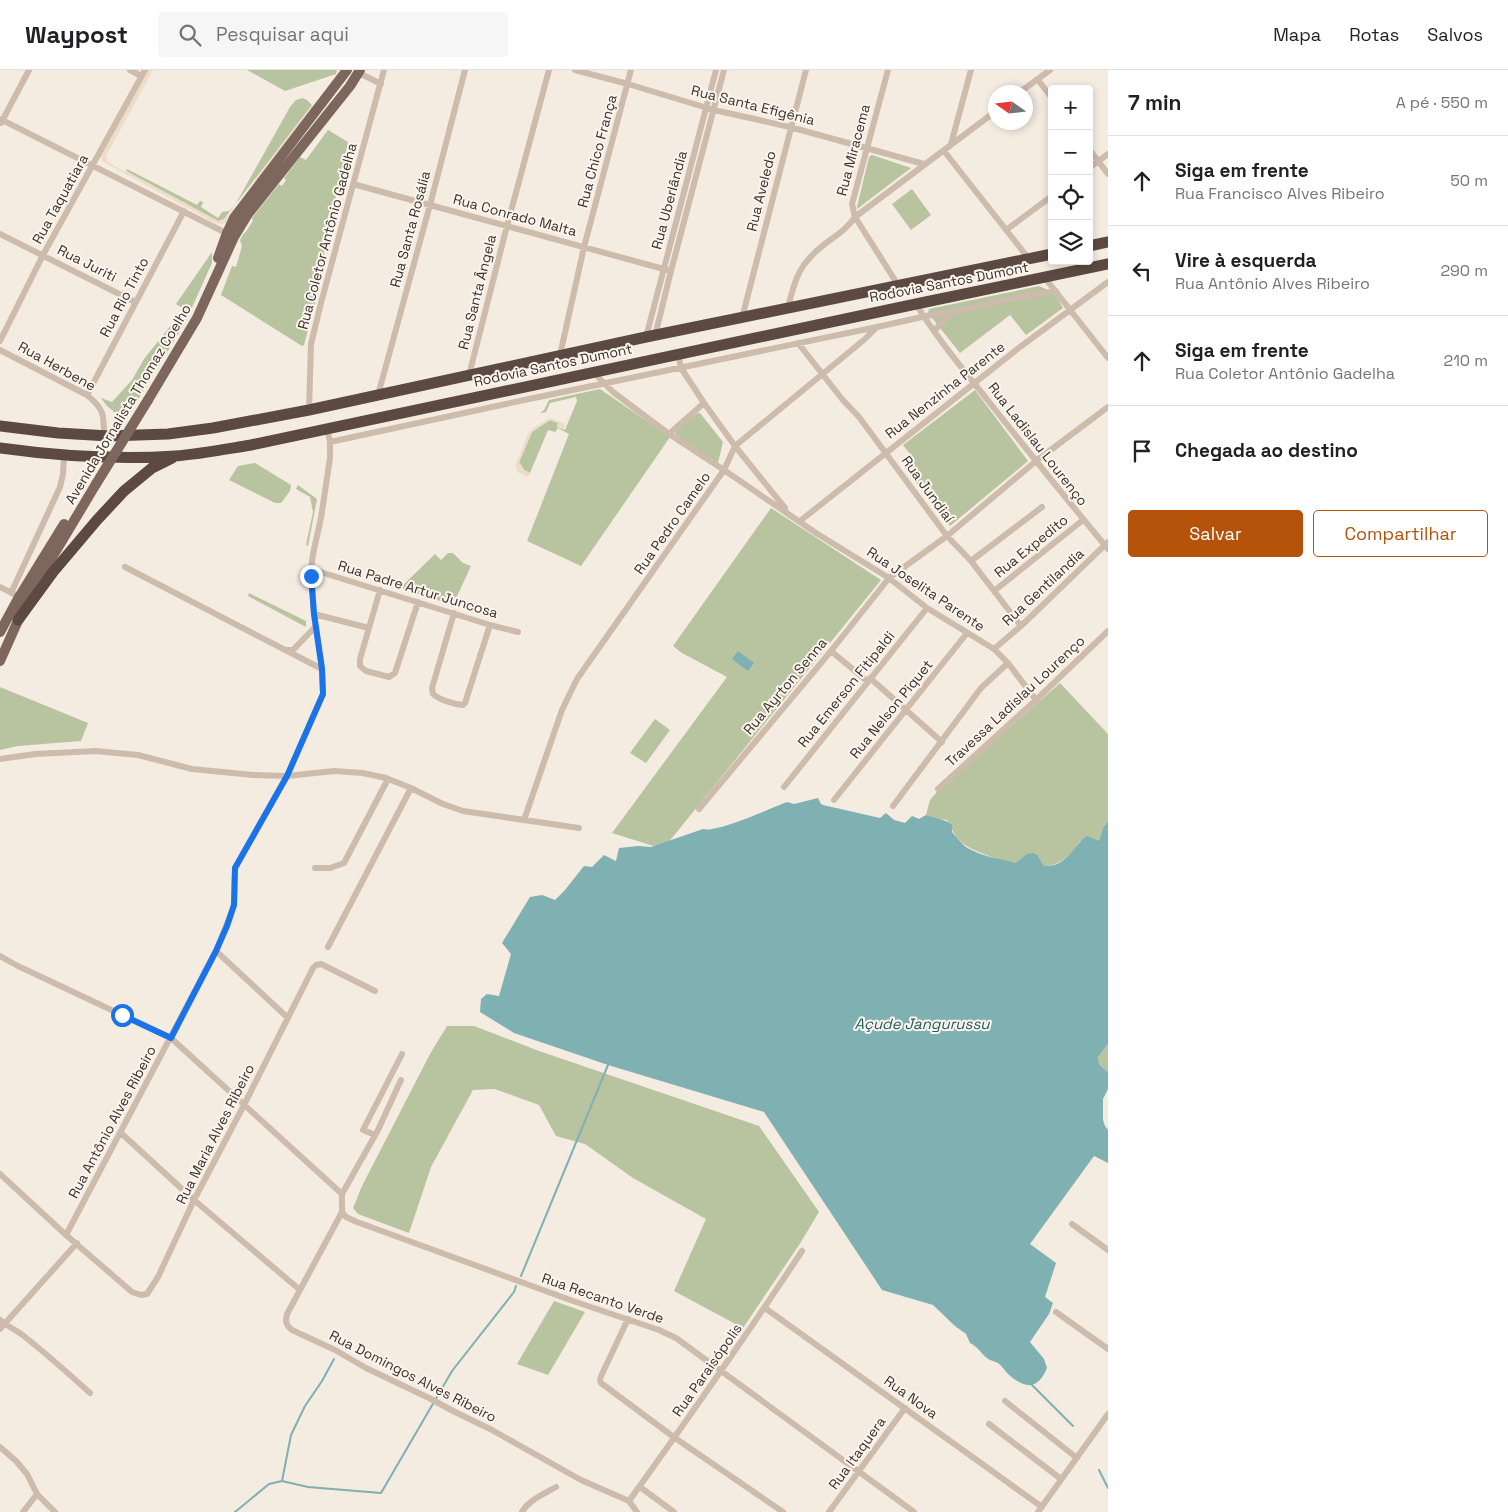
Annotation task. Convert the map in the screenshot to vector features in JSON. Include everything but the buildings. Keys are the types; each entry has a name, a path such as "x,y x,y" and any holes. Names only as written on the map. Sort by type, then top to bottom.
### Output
{"highway":[{"path":"1093,245 1108,242"},
{"name":"Rodovia Santos Dumont","path":"0,426 58,434 104,436 168,434 213,428 308,410 560,355 1048,255"},
{"name":"Rodovia Santos Dumont","path":"0,448 64,456 112,457 176,456 251,445 1108,264"},
{"path":"18,620 53,572 124,491 152,468 176,456"}],"main road":[{"name":"Avenida Jornalista Thomaz Coelho","path":"230,235 234,218 347,70"},
{"name":"Avenida Jornalista Thomaz Coelho","path":"0,661 29,596 194,313 220,253 230,235 323,120 359,71"},
{"name":"Avenida Jornalista Thomaz Coelho","path":"0,632 15,595 94,482"}],"street":[{"path":"29,70 1,121 230,235"},
{"path":"130,70 143,73"},
{"name":"Rua Coletor Antônio Gadelha","path":"308,410 311,344 384,70"},
{"name":"Rua Santa Rosália","path":"378,395 465,70"},
{"name":"Rua Santa Ângela","path":"469,375 549,70"},
{"name":"Rua Santa Efigênia","path":"575,70 714,110 924,164"},
{"name":"Rua Chico França","path":"560,355 584,247 631,70"},
{"name":"Rua Uberlândia","path":"651,336 716,70"},
{"name":"Rua Uberlândia","path":"667,270 724,70"},
{"name":"Rua Aveledo","path":"742,318 806,70"},
{"name":"Rua Miracema","path":"888,70 852,204 855,217 898,286"},
{"path":"951,144 971,70"},
{"path":"1030,85 1050,70"},
{"path":"359,71 380,84"},
{"name":"Rua Taquatiara","path":"0,341 43,255 143,73"},
{"path":"1038,80 1048,93"},
{"path":"788,308 796,279 809,258 844,230 855,217 988,117"},
{"path":"944,151 1029,258"},
{"path":"1093,154 1108,174"},
{"path":"1093,166 1108,154"},
{"name":"Rua Conrado Malta","path":"353,184 667,270"},
{"path":"1006,230 1048,199"},
{"name":"Rua Rio Tinto","path":"87,395 184,211"},
{"name":"Rua Juriti","path":"0,234 135,302"},
{"path":"1045,278 1108,358"},
{"name":"Rua Nenzinha Parente","path":"800,521 1020,348 1108,282"},
{"name":"Rua Pedro Camelo","path":"524,820 562,710 577,679 724,470 735,446 877,327 924,316 1056,291"},
{"name":"Rua Ladislau Lourenço","path":"916,304 975,384 1036,461 1083,520 1107,545"},
{"path":"935,330 952,312"},
{"path":"330,442 877,327"},
{"name":"Rua Jundiaí","path":"798,343 859,417 947,536 971,561 1021,626"},
{"name":"Rua Herbene","path":"0,350 87,395 98,404 103,414 104,436"},
{"name":"Rua Joselita Parente","path":"678,354 681,368 704,403 735,446 790,514"},
{"name":"Rua Joselita Parente","path":"593,372 603,384 669,434 888,578 927,608 994,649 1008,663 1036,700"},
{"path":"669,434 704,403"},
{"name":"Rua Ayrton Senna","path":"699,809 831,651 888,578 947,536 1036,461 1108,407"},
{"path":"287,776 323,694 311,569 330,458 330,442 327,428"},
{"path":"0,587 15,595 60,487 64,456"},
{"path":"971,561 1042,507"},
{"name":"Rua Expedito","path":"994,591 1083,520"},
{"name":"Rua Gentilandia","path":"994,649 1107,545"},
{"path":"125,568 322,669"},
{"name":"Rua Padre Artur Juncosa","path":"311,569 518,632"},
{"path":"380,590 361,654 360,666 362,669 384,676 392,676 397,668 418,602"},
{"name":"Rua Emerson Fitipaldi","path":"784,787 927,608"},
{"path":"454,613 434,678 433,694 438,698 463,705 466,702 490,625"},
{"path":"314,614 369,628"},
{"path":"285,650 293,650 316,626"},
{"name":"Travessa Ladislau Lourenço","path":"938,789 1036,700 1108,631"},
{"name":"Rua Nelson Piquet","path":"834,800 967,633"},
{"path":"831,651 869,680 942,742"},
{"path":"893,806 981,688 1008,663"},
{"path":"0,759 35,754 81,751 111,752 138,755 192,769 253,775 287,776 348,771 388,779 463,811 485,816 579,828"},
{"name":"Rua Antônio Alves Ribeiro","path":"66,1235 216,951 234,905 235,868 287,776"},
{"path":"315,868 330,868 344,863 388,779"},
{"path":"328,947 412,788"},
{"path":"216,951 288,1018"},
{"path":"0,956 171,1038 342,1194"},
{"name":"Rua Maria Alves Ribeiro","path":"77,1243 132,1292 144,1295 150,1291 158,1278 194,1200 244,1106 313,968 321,964 375,991"},
{"path":"375,1135 363,1130 402,1054"},
{"path":"342,1212 342,1194 375,1135 401,1080"},
{"path":"121,1133 194,1200 300,1290"},
{"path":"0,1174 77,1243 2,1324 18,1331 90,1393"},
{"name":"Rua Recanto Verde","path":"342,1212 357,1222 573,1301 659,1330 676,1338 914,1512"},
{"name":"Rua Domingos Alves Ribeiro","path":"342,1212 287,1314 286,1323 288,1326 292,1330 335,1350 366,1368 492,1430 581,1480 629,1501"},
{"path":"1072,1224 1108,1250"},
{"name":"Rua Paraisópolis","path":"629,1501 722,1371 802,1251"},
{"name":"Rua Nova","path":"765,1308 905,1408 1040,1509"},
{"path":"1056,1312 1108,1349"},
{"path":"628,1320 600,1379 601,1383 675,1438 783,1512"},
{"path":"1005,1400 1077,1458"},
{"name":"Rua Itaquera","path":"830,1512 905,1408"},
{"path":"1040,1509 1108,1414"},
{"path":"989,1424 1061,1479"},
{"path":"0,1447 16,1461 27,1474 37,1494 56,1512"},
{"path":"522,1512 525,1507 539,1496 556,1487"},
{"path":"640,1487 674,1512"},
{"path":"23,1512 37,1494"},
{"path":"629,1501 637,1512"}],"green space":[{"path":"247,70 337,70 336,74 285,91"},
{"path":"302,98 307,100 312,105 236,204 290,107 296,100"},
{"path":"328,130 348,142 324,250 325,262 311,321 307,322 306,328 308,330 304,345 302,346 221,295 232,266 236,267 242,246 240,240 253,221 252,218 279,184 282,186 286,180 284,178 300,157 306,160"},
{"path":"872,155 911,168 857,209 869,157"},
{"path":"127,169 197,205 200,201 203,202 201,207 218,218 222,212 229,211 234,206 224,219 218,221 126,171"},
{"path":"912,189 931,215 911,230 892,204"},
{"path":"212,252 212,263 185,323 125,421 107,406 101,398 112,402 132,380 144,359 184,309 176,304"},
{"path":"1039,286 1054,294 1063,308 1026,335 1010,315 960,353 928,313 929,309"},
{"path":"600,389 670,437 581,566 527,541 569,434 558,428 555,432 548,430 530,473 524,470 519,462 532,432 550,420 558,423 557,427 565,430 577,401 576,397 550,403 546,412 540,413 544,410 549,400"},
{"path":"975,390 1028,461 950,526 904,467 914,459 903,445"},
{"path":"700,413 723,442 718,463 715,463 675,434 680,426"},
{"path":"255,463 291,485 290,491 281,503 275,503 229,480 238,466"},
{"path":"298,485 317,499 308,546 306,545 313,512 310,497 296,489"},
{"path":"771,508 881,580 663,849 612,833 727,677 682,653 673,646"},
{"path":"448,553 453,553 463,563 471,566 453,605 400,588 435,554 441,560"},
{"path":"249,593 306,621 306,627 248,596"},
{"path":"1060,683 1108,734 1108,821 1103,828 1099,841 1080,841 1065,858 1056,864 1044,866 1038,856 1021,862 1005,862 964,844 959,840 947,820 926,815 930,800 936,793"},
{"path":"0,687 88,723 81,741 18,746 0,750"},
{"path":"655,719 670,730 646,763 630,753"},
{"path":"447,1026 474,1026 539,1051 759,1126 819,1212 743,1328 674,1291 706,1219 633,1178 585,1144 556,1136 539,1105 495,1089 473,1090 431,1167 409,1233 358,1214 353,1208 362,1186 430,1054"},
{"path":"1108,1044 1108,1072 1100,1065 1098,1057"},
{"path":"554,1301 585,1312 548,1375 517,1364"}],"shaded area":[{"path":"148,70 153,70 106,156 108,162 218,221 224,220 237,205 312,105 313,108 225,223 215,223 102,161 101,156"},
{"path":"550,418 565,424 564,429 557,427 558,423 550,420 532,432 519,462 524,470 530,473 528,477 519,473 516,464 528,434 533,428"}],"water":[{"path":"738,651 754,663 748,671 732,659"},
{"name":"Açude Jangurussu","path":"818,798 823,805 880,818 886,813 894,820 905,823 912,816 919,819 926,815 940,819 952,825 952,832 964,845 977,853 1016,863 1027,854 1034,853 1044,866 1064,860 1087,836 1099,841 1103,828 1108,821 1108,1044 1098,1057 1098,1061 1108,1072 1108,1089 1103,1099 1103,1120 1108,1130 1108,1163 1094,1156 1030,1244 1056,1263 1045,1297 1053,1303 1049,1314 1030,1342 1044,1359 1047,1368 1040,1380 1035,1384 1025,1384 1014,1379 998,1363 987,1358 970,1343 966,1334 933,1305 882,1290 764,1112 608,1065 514,1033 480,1012 481,999 487,994 499,996 511,954 502,943 530,897 542,895 555,900 584,866 592,867 604,855 616,861 619,848 651,847 703,829 732,824 787,802 794,804"}],"waterway":[{"path":"521,1276 608,1065"},
{"path":"235,1512 269,1484 282,1481 308,1487 381,1493 452,1371 514,1292 516,1286"},
{"path":"282,1481 291,1435 305,1406 334,1359"},
{"path":"1031,1384 1073,1426"},
{"path":"1099,1470 1108,1488"}],"route":[{"path":"122,1015 171,1038 227,926 234,905 235,868 287,776 323,694 324,688 311,576"}]}
